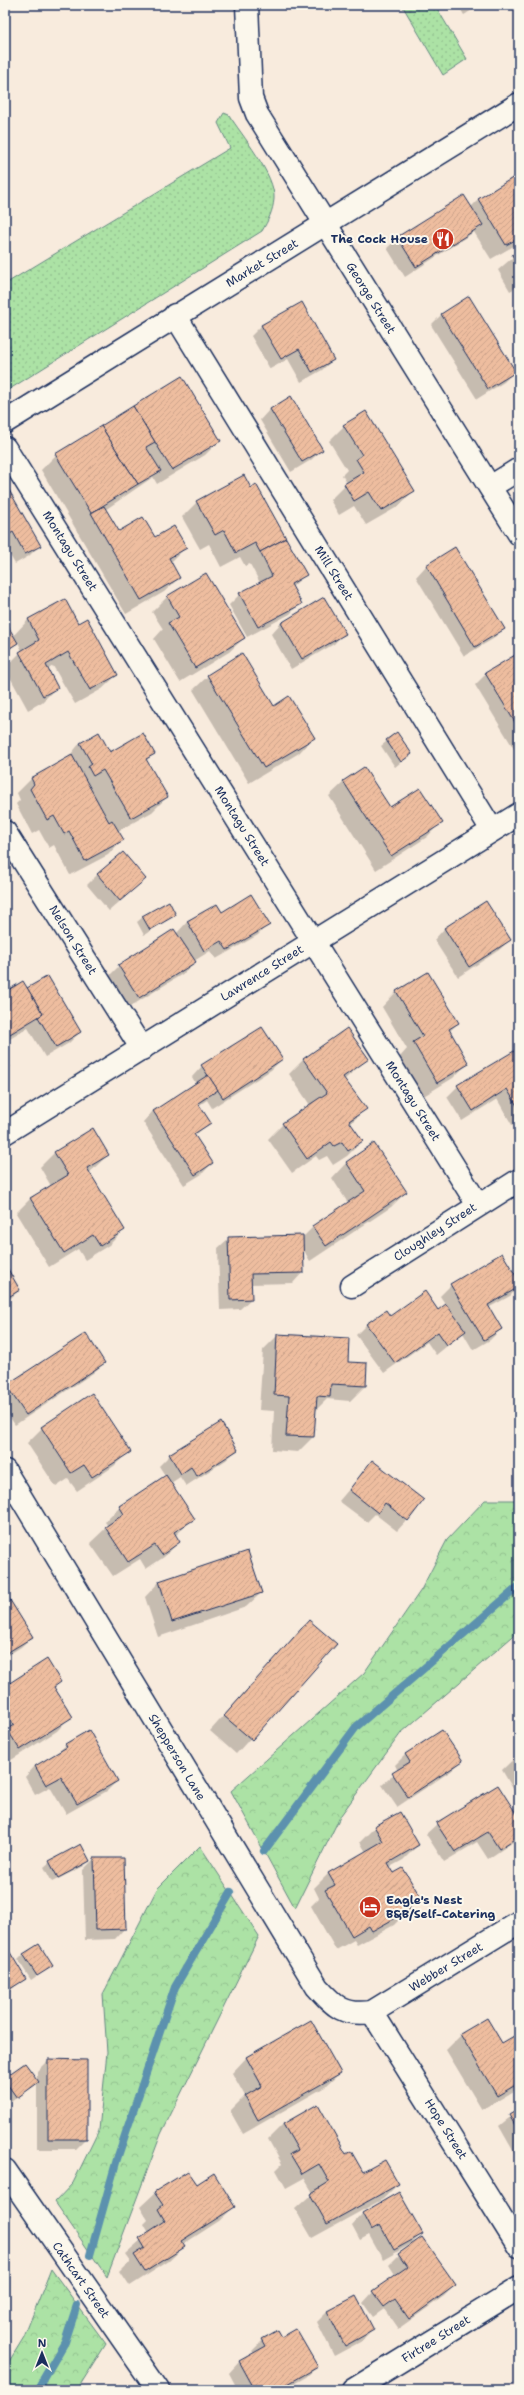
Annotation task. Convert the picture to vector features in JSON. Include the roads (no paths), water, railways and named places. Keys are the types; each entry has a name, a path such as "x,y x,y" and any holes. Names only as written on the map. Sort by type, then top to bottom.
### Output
{"street":[{"name":"George Street","path":"247,5 251,98 256,114 519,534"},
{"name":"Market Street","path":"5,422 176,315 326,225 519,104"},
{"name":"Mill Street","path":"176,315 492,830"},
{"name":"Montagu Street","path":"5,448 478,1205"},
{"path":"490,487 519,468"},
{"name":"Lawrence Street","path":"5,1133 519,814"},
{"name":"Nelson Street","path":"5,832 142,1049"},
{"name":"Cloughley Street","path":"352,1286 519,1180"},
{"name":"Shepperson Lane","path":"5,1471 317,1987 331,2003 344,2011 357,2014 372,2012"},
{"name":"Webber Street","path":"372,2012 519,1922"},
{"name":"Hope Street","path":"372,2012 519,2247"},
{"name":"Cathcart Street","path":"5,2170 158,2390"},
{"name":"Firtree Street","path":"353,2390 519,2288"}],"waterway":[{"path":"264,1851 356,1727 519,1586"},
{"path":"90,2255 117,2159 175,1987 231,1892"},
{"path":"37,2390 65,2342 77,2305"}],"place":[{"name":"The Cock House","path":"443,239"},
{"name":"Eagle's Nest B&B/Self-Catering","path":"370,1907"}]}
